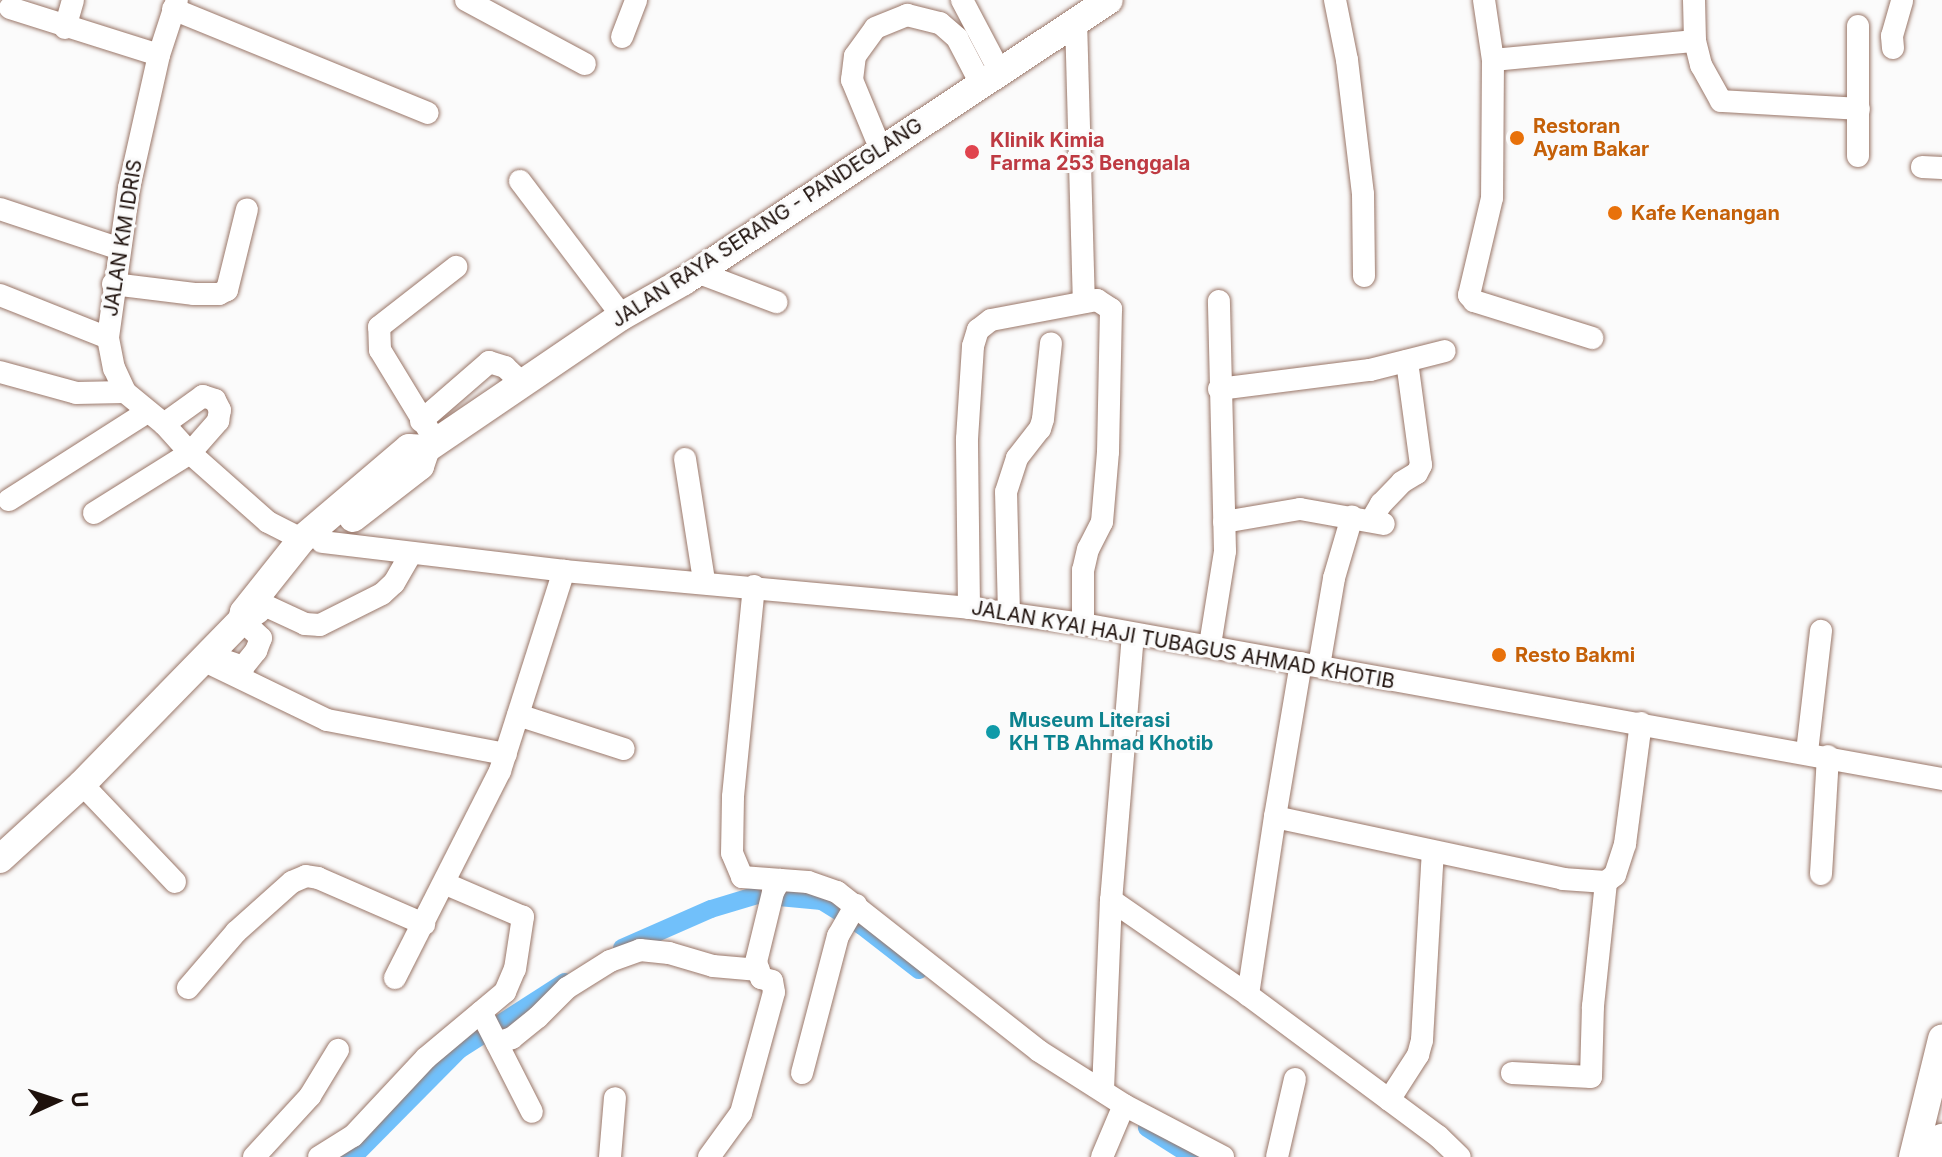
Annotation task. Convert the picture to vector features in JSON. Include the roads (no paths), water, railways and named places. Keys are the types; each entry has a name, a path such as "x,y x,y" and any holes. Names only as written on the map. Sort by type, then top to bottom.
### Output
{"main road":[{"name":"JALAN RAYA SERANG - PANDEGLANG","path":"252,612 244,612 312,540 420,466 428,437 522,383 622,316 697,272 1109,0"},
{"name":"JALAN RAYA SERANG - PANDEGLANG","path":"0,859 82,784 252,612"},
{"path":"1913,1157 1942,1039"},
{"path":"1937,1157 1942,1138"}],"street":[{"path":"65,28 73,0"},
{"path":"466,0 585,64"},
{"path":"622,37 636,0"},
{"path":"962,0 990,78"},
{"path":"1335,0 1347,60 1363,194 1364,276"},
{"path":"1484,0 1493,60 1492,198 1469,295 1474,301 1592,338"},
{"path":"1694,0 1695,41 1701,65 1721,101 1859,109"},
{"path":"1893,48 1892,36 1902,0"},
{"path":"175,4 428,113"},
{"name":"JALAN KM IDRIS","path":"175,4 140,132 113,284 108,338 114,368 125,392 268,522 312,540"},
{"path":"10,8 65,28 159,55"},
{"path":"881,150 852,80 860,46 875,28 907,15 940,23 957,38 990,78"},
{"path":"1076,20 1084,302"},
{"path":"1858,26 1858,156"},
{"path":"1493,60 1695,41"},
{"path":"520,181 622,316"},
{"path":"0,209 120,249"},
{"path":"113,284 194,294 219,294 227,290 247,209"},
{"path":"428,437 380,350 379,327 456,267"},
{"path":"697,272 776,302"},
{"path":"0,295 108,338"},
{"path":"969,608 967,439 973,346 978,330 991,320 1097,300 1111,309 1104,514 1085,562 1083,624"},
{"path":"1210,645 1225,551 1219,301"},
{"path":"1009,614 1006,492 1017,458 1040,429 1051,343"},
{"path":"1219,389 1303,380 1445,351"},
{"path":"1248,995 1275,817 1310,664 1334,578 1381,504 1402,482 1417,473 1421,465 1407,361"},
{"path":"0,372 76,393 125,392"},
{"path":"9,500 155,418 197,398 215,400 220,410 218,421 190,453 94,513"},
{"path":"685,459 704,581"},
{"path":"1224,522 1300,509 1370,521"},
{"name":"JALAN KYAI HAJI TUBAGUS AHMAD KHOTIB","path":"312,540 564,571 704,581 969,608 1083,624 1818,754 1942,779"},
{"path":"252,612 320,625 382,594 394,583 411,553"},
{"path":"395,978 446,884 506,754 564,571"},
{"path":"754,586 733,797 732,853 742,877 774,895"},
{"path":"1821,631 1818,754 1821,874"},
{"path":"1103,1090 1111,900 1133,634"},
{"path":"206,657 327,720 506,754"},
{"path":"518,715 624,749"},
{"path":"1275,817 1563,879 1606,882 1615,875 1625,844 1641,723"},
{"path":"82,784 175,882"},
{"path":"1389,1100 1418,1055 1422,1040 1433,852"},
{"path":"188,988 236,932 292,882 306,876 318,878 424,924"},
{"path":"774,895 808,882 837,892 847,919 1039,1051 1103,1090 1123,1107 1223,1157"},
{"path":"1512,1073 1591,1077 1593,1006 1606,882"},
{"path":"319,1157 353,1136 426,1058 505,992 515,969 523,917 446,884"},
{"path":"709,1157 741,1113 774,992 772,981 761,978 756,962 774,895"},
{"path":"1111,900 1248,995 1438,1136 1460,1157"},
{"path":"802,1073 847,919"},
{"path":"495,1040 512,1038 567,988 610,961 640,950 669,953 713,966 759,970"},
{"path":"482,1013 532,1112"},
{"path":"254,1157 310,1096 338,1050"},
{"path":"1277,1157 1295,1079"},
{"path":"610,1157 615,1098"},
{"path":"1102,1157 1123,1107"}],"waterway":[{"path":"622,948 711,909 757,895 822,901 862,926 919,970"},
{"path":"348,1157 358,1152 459,1050 565,982"},
{"path":"1147,1128 1193,1157"}],"place":[{"name":"Restoran Ayam Bakar","path":"1517,138"},
{"name":"Klinik Kimia Farma 253 Benggala","path":"972,152"},
{"name":"Kafe Kenangan","path":"1615,213"},
{"name":"Resto Bakmi","path":"1499,655"},
{"name":"Museum Literasi KH TB Ahmad Khotib","path":"993,732"}]}
